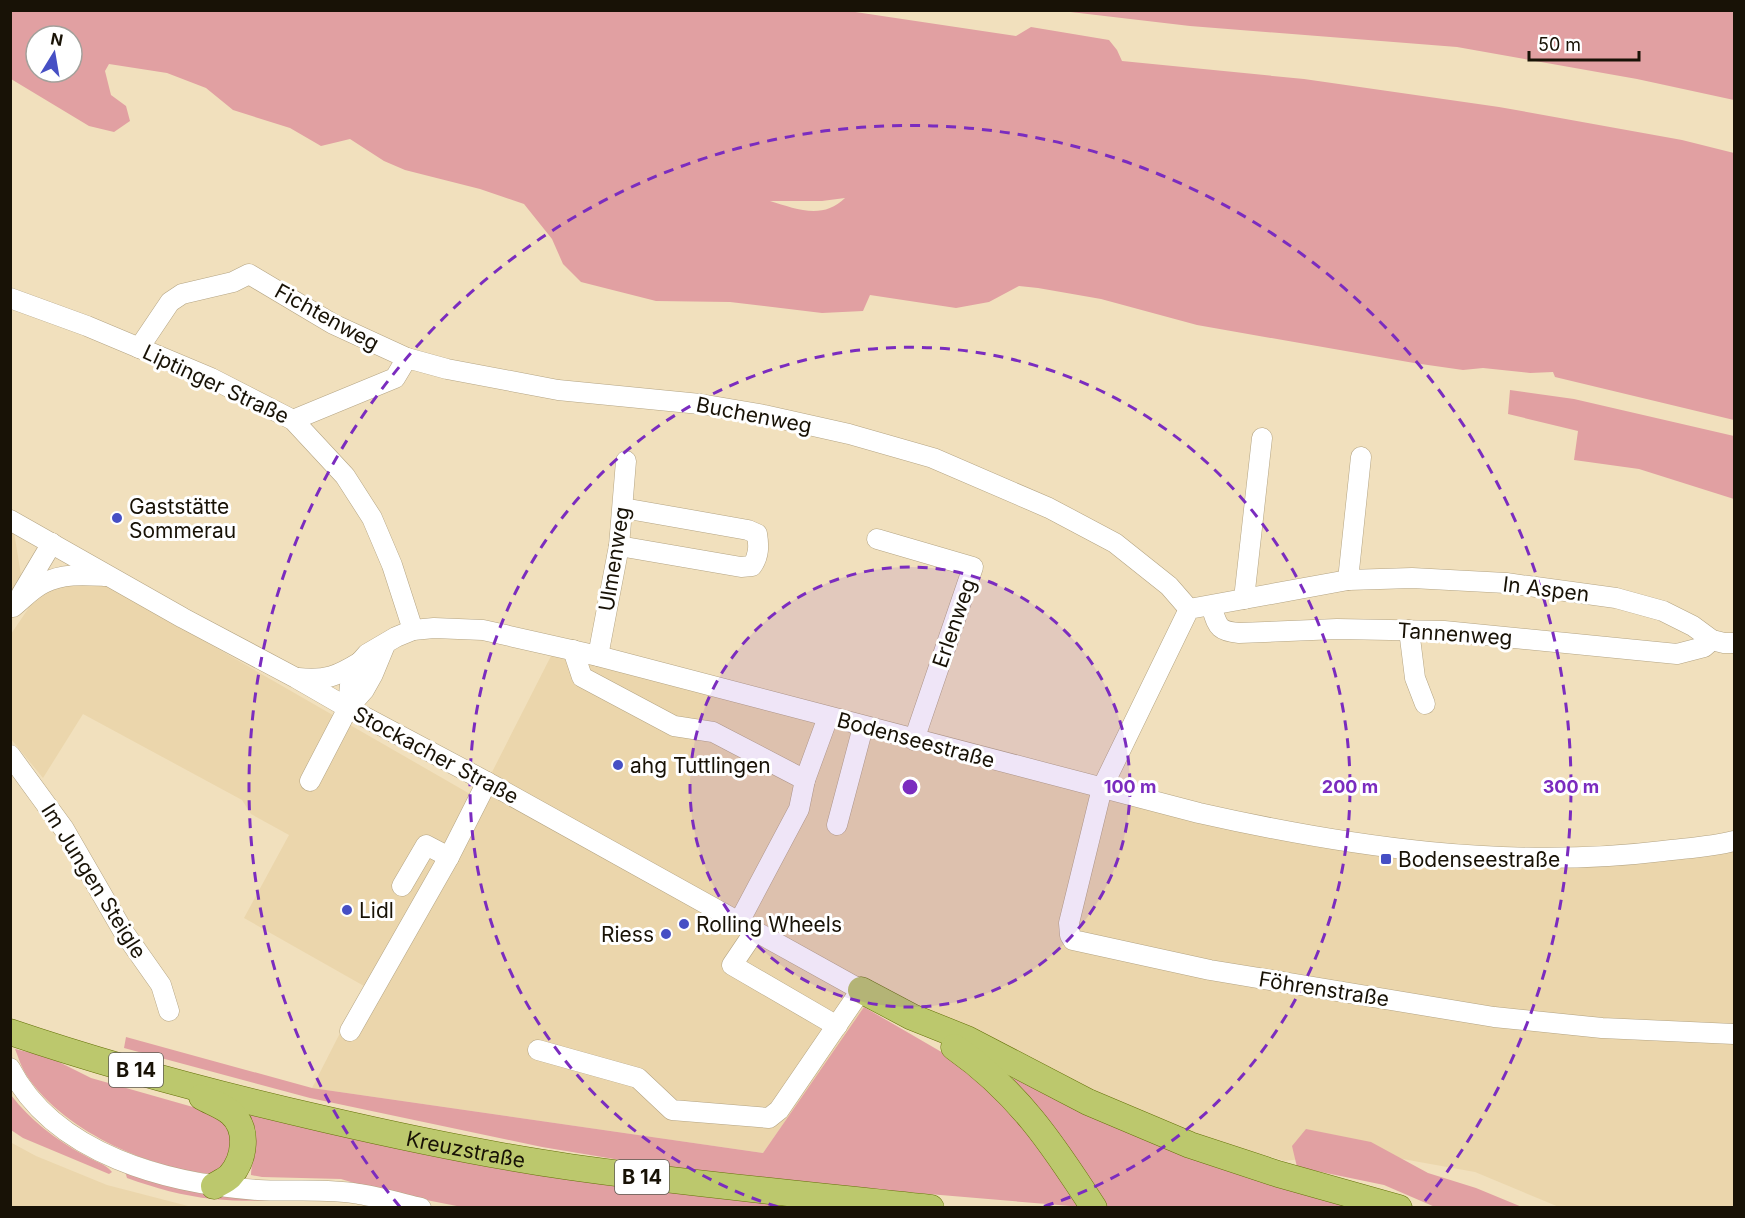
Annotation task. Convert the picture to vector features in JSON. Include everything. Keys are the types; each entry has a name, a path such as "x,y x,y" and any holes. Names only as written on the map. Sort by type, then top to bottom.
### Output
{"main road":[{"path":"861,990 912,1017 967,1039 1088,1102 1190,1145 1278,1174 1399,1208"},
{"path":"912,1017 976,1062 1010,1093 1037,1124 1094,1208"},
{"name":"Kreuzstraße","path":"10,1032 263,1105 459,1148 568,1167 669,1180 932,1208"},
{"path":"188,1085 203,1098 231,1113 241,1125 243,1149 236,1167 228,1178 214,1186"}],"street":[{"name":"Fichtenweg","path":"139,348 170,302 182,294 233,282 249,274 333,324 407,358"},
{"name":"Liptinger Straße","path":"10,298 211,378 293,420 345,476 372,518 392,565 413,630"},
{"path":"293,420 395,378 407,358"},
{"name":"Buchenweg","path":"407,358 447,369 558,390 700,404 764,415 849,434 933,458 1049,508 1114,543 1169,586 1190,609"},
{"path":"1244,599 1262,438"},
{"path":"1347,580 1361,457"},
{"name":"Ulmenweg","path":"598,656 619,546 626,461"},
{"path":"619,546 741,567 752,566 757,560 759,545 757,534 748,530 623,508"},
{"name":"Stockacher Straße","path":"10,520 183,618 487,782 861,990"},
{"name":"Erlenweg","path":"877,539 973,567 914,740"},
{"path":"12,609 52,543"},
{"path":"12,609 42,583 57,578 83,574 112,576"},
{"name":"In Aspen","path":"1190,609 1347,580 1412,578 1506,583 1616,598 1663,611 1693,626 1712,640 1724,644 1734,643"},
{"name":"Tannenweg","path":"1211,606 1218,625 1224,632 1231,633 1337,629 1444,631 1677,654 1704,647 1712,640"},
{"path":"1102,788 1190,609"},
{"name":"Bodenseestraße","path":"296,678 320,679 340,675 360,662 367,654 413,630 455,628 483,630 598,656 914,740 1243,823 1353,842 1458,854 1584,858 1635,855 1734,841"},
{"path":"1409,630 1415,678 1425,704"},
{"path":"310,781 348,708 368,684 385,645"},
{"path":"573,650 582,677 674,726 713,732 805,780"},
{"path":"348,708 350,686 360,662"},
{"path":"828,717 805,780 799,809 732,965 837,1026"},
{"path":"837,825 863,726"},
{"name":"Im Jungen Steigle","path":"10,755 64,829 123,931 161,985 169,1011"},
{"path":"350,1031 449,857 487,782"},
{"name":"Föhrenstraße","path":"1102,788 1070,923 1070,935 1073,940 1210,970 1494,1017 1602,1028 1734,1034"},
{"path":"402,886 426,845 449,857"},
{"path":"538,1050 638,1078 672,1110 769,1118 779,1110 861,990"},
{"path":"10,1068 18,1083 34,1102 51,1120 70,1134 115,1157 156,1174 214,1186 260,1190 321,1190 358,1201 421,1208"}],"shaded area":[{"path":"842,10 1016,36 1031,27 1109,40 1122,61 1304,79 1499,107 1682,140 1734,153 1734,420 1555,377 1553,372 1530,373 1483,368 1463,370 1414,363 1197,325 1101,299 1038,288 1019,286 989,302 956,308 870,295 863,311 822,313 730,302 656,301 581,282 563,264 552,239 524,204 480,189 405,170 384,161 350,139 321,146 290,128 233,110 206,88 167,73 109,64 105,71 111,95 126,106 130,121 114,132 89,126 11,79 11,11","holes":["845,198 828,209 809,211 770,201 822,201"]},
{"path":"1062,11 1734,11 1734,100 1637,79 1457,47 1190,26"},
{"path":"1510,390 1574,399 1734,436 1734,499 1639,469 1574,460 1578,431 1508,414"},
{"path":"11,530 14,532 21,575 11,594"},
{"path":"93,577 477,798 552,654 1099,796 1455,860 1734,845 1734,1207 1559,1207 1475,1172 1397,1158 1340,1154 1285,1161 1215,1141 1145,1115 898,1000 864,1007 763,1153 312,1088 364,986 244,918 289,835 251,814 242,800 83,714 43,778 11,739 11,634 30,606 63,580"},
{"path":"864,1007 957,1061 1002,1097 1083,1207 761,1180 632,1162 542,1147 310,1098 124,1048 126,1037 312,1088 763,1153"},
{"path":"15,1049 49,1057 91,1078 214,1113 223,1120 233,1135 232,1153 213,1174 188,1171 134,1155 82,1128 59,1111 39,1092 24,1071"},
{"path":"1014,1074 1372,1207 1108,1207 1064,1142 1013,1082"},
{"path":"11,1095 26,1113 54,1136 106,1166 112,1172 109,1174 23,1138 11,1130"},
{"path":"241,1110 821,1207 462,1207 380,1191 341,1179 262,1177 251,1175 256,1131"},
{"path":"1306,1129 1371,1142 1428,1173 1476,1188 1522,1207 1435,1207 1384,1185 1297,1167 1292,1146"},
{"path":"10,1142 36,1156 107,1185 188,1206 254,1207 11,1207"},
{"path":"124,1168 334,1199 243,1201 202,1198 127,1178"}],"place":[{"name":"Gaststätte Sommerau","path":"117,518"},
{"name":"ahg Tuttlingen","path":"618,765"},
{"name":"Bodenseestraße","path":"1386,859"},
{"name":"Lidl","path":"347,910"},
{"name":"Rolling Wheels","path":"684,924"},
{"name":"Riess","path":"666,934"}]}
